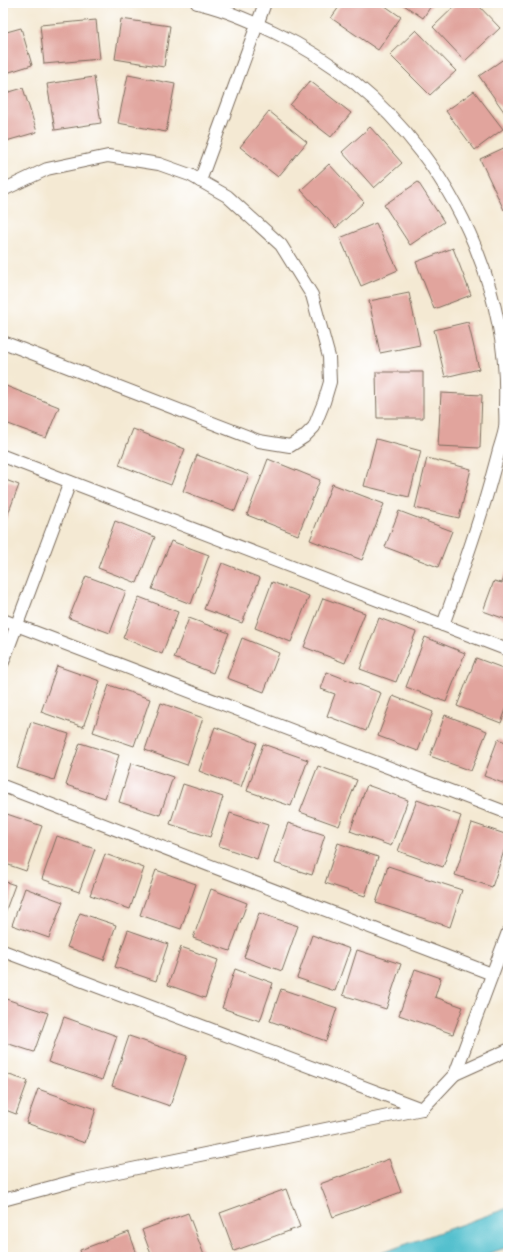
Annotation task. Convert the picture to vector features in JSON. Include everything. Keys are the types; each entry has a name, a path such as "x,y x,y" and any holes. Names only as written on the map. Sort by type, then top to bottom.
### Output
{"lane":[{"path":"197,3 258,24 291,40 329,63 363,89 393,118 421,150 445,185 465,222 482,261 494,301 502,343 506,385 505,427 490,485 465,565 444,625"},
{"path":"200,181 265,3"},
{"path":"3,190 47,169 108,156 159,164 190,175 227,196 281,245 312,294 329,357 330,382 314,427 304,437 290,446 259,441 3,342"},
{"path":"3,456 508,650"},
{"path":"3,662 70,482"},
{"path":"3,620 508,813"},
{"path":"3,786 492,974"},
{"path":"455,1074 508,932"},
{"path":"3,951 422,1109"},
{"path":"3,1200 74,1182 422,1109 455,1074 508,1050"}],"water":[{"path":"508,1208 508,1247 479,1257 370,1257"}],"building":[{"path":"342,3 381,3 401,17 378,50 331,18"},
{"path":"401,3 433,3 423,18"},
{"path":"458,3 476,3 500,28 465,61 433,27"},
{"path":"121,19 170,26 164,67 115,59"},
{"path":"96,20 100,59 44,64 40,25"},
{"path":"21,28 32,65 3,74 3,33"},
{"path":"416,30 456,71 430,95 390,55"},
{"path":"508,56 508,115 507,116 479,76"},
{"path":"128,75 175,84 166,132 118,123"},
{"path":"94,77 101,123 55,130 47,84"},
{"path":"310,81 351,113 331,137 290,105"},
{"path":"23,88 37,132 3,142 3,94"},
{"path":"474,91 503,129 475,150 446,111"},
{"path":"269,111 307,142 278,177 240,147"},
{"path":"370,127 402,163 374,188 342,152"},
{"path":"508,146 508,208 504,210 480,159"},
{"path":"329,164 364,202 336,228 301,190"},
{"path":"418,182 444,222 410,245 384,205"},
{"path":"376,223 398,270 361,286 340,238"},
{"path":"453,248 471,295 434,309 416,262"},
{"path":"409,293 420,345 380,353 369,301"},
{"path":"468,322 479,369 445,377 434,330"},
{"path":"376,372 423,372 423,418 377,418"},
{"path":"6,386 59,407 46,438 3,422 3,395"},
{"path":"441,393 482,395 480,448 438,446"},
{"path":"133,429 185,449 171,485 119,465"},
{"path":"376,439 421,451 409,497 364,486"},
{"path":"197,455 249,475 235,511 183,491"},
{"path":"427,458 471,469 459,518 415,508"},
{"path":"268,459 320,480 298,535 247,515"},
{"path":"3,479 19,485 3,527"},
{"path":"332,484 384,504 362,560 310,540"},
{"path":"399,511 452,531 438,567 385,547"},
{"path":"115,521 155,537 137,583 98,568"},
{"path":"171,541 209,555 191,604 152,589"},
{"path":"222,563 260,578 242,623 204,609"},
{"path":"508,567 508,620 483,611 494,581 502,583"},
{"path":"86,576 126,591 110,633 69,618"},
{"path":"272,582 309,596 291,642 255,628"},
{"path":"139,597 178,612 162,654 123,638"},
{"path":"323,598 365,613 345,663 304,647"},
{"path":"189,618 229,633 213,673 174,658"},
{"path":"379,618 416,632 396,682 360,669"},
{"path":"425,637 465,653 446,702 406,687"},
{"path":"242,638 279,653 264,692 227,678"},
{"path":"476,658 508,670 508,704 501,723 457,706"},
{"path":"57,666 100,681 83,727 41,712"},
{"path":"327,672 381,693 366,731 327,716 335,694 321,689"},
{"path":"109,685 150,699 134,746 93,732"},
{"path":"393,696 433,712 418,751 378,736"},
{"path":"161,703 203,718 187,765 145,750"},
{"path":"445,715 487,731 471,771 430,756"},
{"path":"31,722 69,734 54,780 17,768"},
{"path":"215,727 257,743 241,787 199,771"},
{"path":"498,739 508,743 508,785 484,776"},
{"path":"80,743 119,755 105,798 66,785"},
{"path":"263,744 308,760 291,806 247,791"},
{"path":"131,763 173,777 160,815 119,802"},
{"path":"318,766 357,780 339,826 300,812"},
{"path":"183,784 223,797 210,837 170,824"},
{"path":"367,785 408,800 391,846 350,831"},
{"path":"417,800 461,816 443,867 398,851"},
{"path":"4,813 42,826 26,871 3,863"},
{"path":"230,813 268,825 257,859 219,846"},
{"path":"288,823 325,835 312,875 274,863"},
{"path":"472,823 508,835 492,887 455,875"},
{"path":"57,836 95,849 79,892 42,879"},
{"path":"338,843 378,857 365,896 325,883"},
{"path":"105,854 144,868 130,909 90,895"},
{"path":"388,866 462,890 450,927 376,903"},
{"path":"156,870 196,884 181,929 140,915"},
{"path":"3,881 15,885 3,918"},
{"path":"25,888 63,902 49,938 12,925"},
{"path":"211,889 247,903 230,951 193,938"},
{"path":"80,913 116,925 104,960 67,947"},
{"path":"259,913 298,926 282,971 244,957"},
{"path":"128,930 168,944 156,981 115,967"},
{"path":"312,935 350,949 335,991 297,978"},
{"path":"181,947 218,960 205,998 168,985"},
{"path":"357,950 401,964 386,1009 343,995"},
{"path":"235,969 273,983 260,1021 222,1008"},
{"path":"415,969 441,978 435,997 463,1007 453,1034 399,1015"},
{"path":"281,989 337,1008 326,1041 270,1021"},
{"path":"3,998 48,1013 34,1052 3,1042"},
{"path":"64,1017 117,1036 102,1080 48,1062"},
{"path":"129,1036 187,1056 170,1106 112,1086"},
{"path":"3,1073 28,1081 16,1114 3,1109"},
{"path":"38,1089 96,1109 85,1143 26,1123"},
{"path":"389,1159 401,1192 333,1217 320,1184"},
{"path":"286,1189 300,1227 234,1251 220,1213"},
{"path":"188,1213 204,1255 199,1257 152,1257 142,1230"},
{"path":"129,1232 138,1257 82,1257 80,1250"}]}
